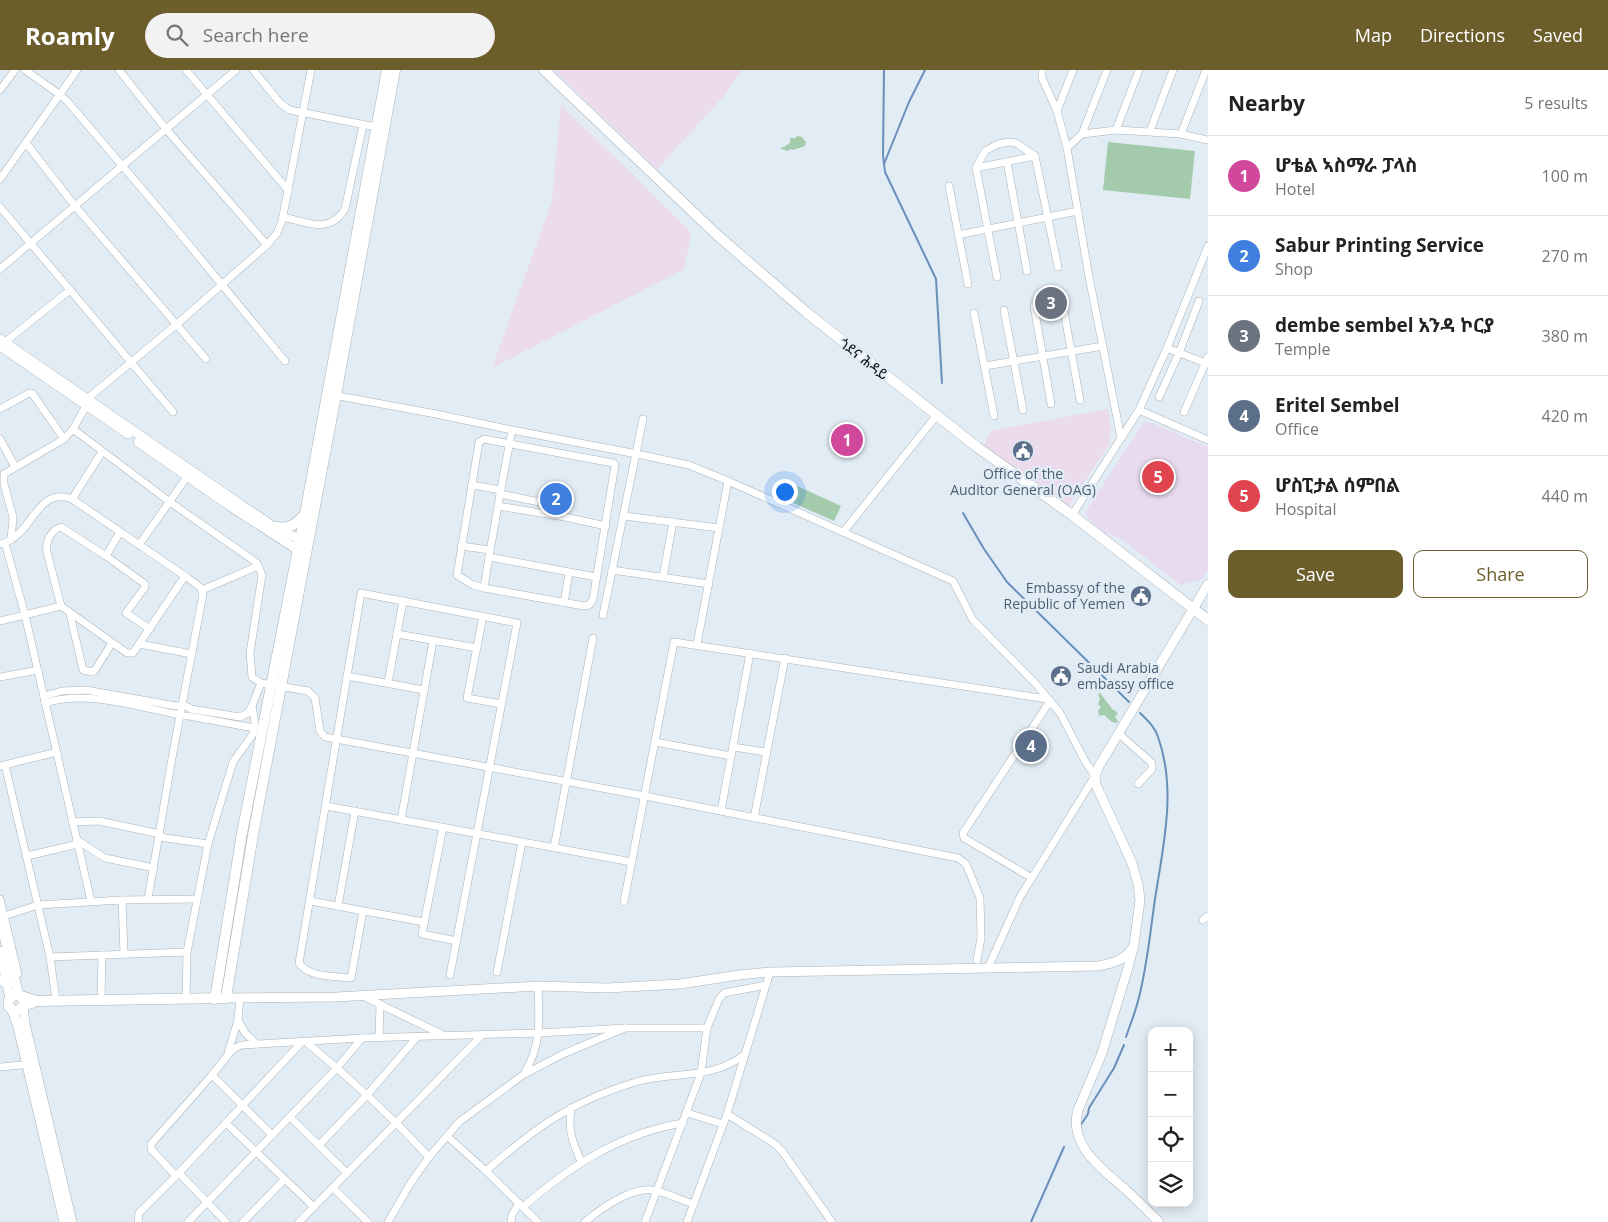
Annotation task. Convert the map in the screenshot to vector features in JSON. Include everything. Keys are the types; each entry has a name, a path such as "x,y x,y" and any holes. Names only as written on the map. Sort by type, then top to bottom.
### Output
{"main road":[{"path":"215,998 240,842 298,550 304,542 305,514 332,395 387,70"},
{"path":"0,1009 16,1011 37,1001 56,1000 226,998 253,835 271,685 304,542 395,70"},
{"name":"ጎደና ሕዳይ","path":"544,70 666,187 806,312 977,447 1072,516 1208,620"},
{"path":"277,527 288,528 305,514"},
{"path":"12,993 37,1001"},
{"path":"12,993 24,1000 23,1007"},
{"path":"12,993 8,1005 12,1009"}],"street":[{"path":"0,90 15,70"},
{"path":"25,70 68,102 285,361"},
{"path":"0,179 77,70"},
{"path":"119,70 166,129 267,245"},
{"path":"186,70 288,190"},
{"path":"0,270 236,70"},
{"path":"252,70 285,107 290,110 376,127"},
{"path":"91,901 25,615 5,542 13,524 12,513 2,484 4,474 64,440 73,430 87,403 267,245 278,233 283,217 311,70"},
{"path":"1042,70 1042,78 1057,111 1067,148 1121,438"},
{"path":"1057,111 1073,70"},
{"path":"1067,148 1082,134 1107,70"},
{"path":"1116,130 1139,70"},
{"path":"1150,131 1173,70"},
{"path":"1181,134 1206,70"},
{"path":"283,217 328,225 340,217 344,209 362,125"},
{"path":"1082,134 1116,130 1150,131 1181,134 1208,140"},
{"path":"997,277 976,168 985,151 998,144 1009,142 1016,143 1035,156 1058,267"},
{"path":"26,143 75,206 206,359"},
{"path":"976,168 1035,156"},
{"path":"1007,162 1027,271"},
{"path":"949,186 968,284"},
{"path":"0,207 172,412"},
{"path":"958,235 1078,212"},
{"path":"1072,516 1139,410 1167,348 1208,246"},
{"path":"70,290 2,342 298,550"},
{"path":"1062,300 1080,400"},
{"path":"1159,398 1199,301"},
{"path":"1034,306 1051,404"},
{"path":"1004,310 1023,410"},
{"path":"974,314 994,416"},
{"path":"985,366 1103,346"},
{"path":"1167,348 1207,361 1184,412"},
{"path":"0,409 32,393 64,440"},
{"path":"332,395 637,454 693,467 728,480 954,581 973,620 1035,683 1060,713 1095,776 1096,785 1137,878 1140,895 1139,906 1128,972 1102,1053 1078,1110 1076,1127 1080,1141 1089,1156 1159,1222"},
{"path":"1139,410 1207,438"},
{"path":"844,531 937,415"},
{"path":"603,615 644,419"},
{"path":"73,430 170,502 257,563 262,575 250,653 252,677 271,685 308,691 315,698 320,731 325,737 948,855 962,860 968,868 980,898 981,938 977,960"},
{"path":"484,588 512,430"},
{"path":"0,439 15,467"},
{"path":"484,439 614,464 615,471 606,526 593,599 589,605 564,603 484,588 474,585 457,575 472,484 480,441 484,439"},
{"path":"72,499 102,452"},
{"path":"139,545 189,474"},
{"path":"189,474 304,542"},
{"path":"697,644 728,480"},
{"path":"472,484 554,505 562,510 565,517"},
{"path":"5,542 22,531 45,501 61,496 72,499 185,576 202,590 203,594 148,899"},
{"path":"498,506 606,526"},
{"path":"624,516 719,528"},
{"path":"663,577 673,522"},
{"path":"150,629 126,613 145,587 145,584 61,527 57,528 47,540 46,546 61,606 127,653 133,653 150,629 185,576"},
{"path":"106,556 120,532"},
{"path":"461,546 596,578"},
{"path":"202,590 258,566"},
{"path":"612,570 709,584"},
{"path":"564,603 569,573"},
{"path":"988,968 1020,897 1095,776 1118,733 1208,584"},
{"path":"363,911 351,978 315,974 305,970 299,962 362,593 517,623 450,975"},
{"path":"388,683 403,601"},
{"path":"0,621 61,606"},
{"path":"70,614 83,670 92,672 95,670 112,643"},
{"path":"483,616 467,698 501,704"},
{"path":"397,634 477,648"},
{"path":"554,848 593,638"},
{"path":"401,820 433,641"},
{"path":"624,902 674,642 697,644 1049,700"},
{"path":"139,644 192,654"},
{"path":"721,811 750,653"},
{"path":"754,818 785,658"},
{"path":"0,677 38,670"},
{"path":"347,676 424,690"},
{"path":"44,700 62,691 86,690 176,706 182,705 191,709 240,717 248,714 252,706 271,685"},
{"path":"44,700 92,698 180,716 254,728"},
{"path":"1032,878 964,838 963,835 1049,700"},
{"path":"186,999 187,952 208,844 233,762 253,734 255,723 252,706"},
{"path":"1118,733 1152,763 1152,769 1138,784"},
{"path":"655,742 731,756"},
{"path":"732,747 766,752"},
{"path":"56,1000 50,957 27,856 2,766 57,752"},
{"path":"326,806 632,862"},
{"path":"338,906 355,811"},
{"path":"72,822 99,822 208,844"},
{"path":"443,827 422,934 457,941"},
{"path":"27,856 77,842 104,858 154,868"},
{"path":"498,972 522,842"},
{"path":"2,918 38,905 91,901 197,899"},
{"path":"0,900 12,993"},
{"path":"122,900 124,954"},
{"path":"310,901 424,922"},
{"path":"226,998 363,996 538,986 607,988 680,984 770,972 1098,966 1122,960 1132,949"},
{"path":"0,951 12,993"},
{"path":"50,957 187,952"},
{"path":"102,955 102,1000"},
{"path":"687,1222 727,1114 770,972"},
{"path":"0,979 12,993"},
{"path":"645,1222 701,1073 707,1028 717,1002 724,993 766,985"},
{"path":"523,1075 536,1049 539,1034 538,986"},
{"path":"363,996 444,1036"},
{"path":"228,1055 238,1020 240,998"},
{"path":"379,1038 380,1004"},
{"path":"23,1007 27,1034 72,1222"},
{"path":"12,1009 18,1026 64,1222"},
{"path":"238,1020 245,1032 257,1044"},
{"path":"226,1222 150,1146 232,1050 241,1045 362,1038 539,1034 624,1028 707,1028"},
{"path":"388,1222 403,1194 429,1157 464,1117 541,1064 624,1028"},
{"path":"300,1222 483,1034"},
{"path":"319,1145 367,1095 417,1037"},
{"path":"188,1222 337,1068 362,1038"},
{"path":"304,1042 367,1095 429,1157"},
{"path":"138,1222 139,1213 304,1042"},
{"path":"486,1171 539,1127 571,1108 609,1090 654,1078 701,1073 723,1068 744,1055"},
{"path":"0,1067 22,1065"},
{"path":"212,1075 272,1135"},
{"path":"571,1108 570,1135 581,1162"},
{"path":"687,1113 723,1124"},
{"path":"727,1114 782,1150 832,1222"},
{"path":"290,1117 347,1173"},
{"path":"226,1123 314,1207"},
{"path":"511,1222 512,1215 521,1205 581,1162 605,1148 636,1135 683,1123"},
{"path":"447,1136 538,1222"},
{"path":"243,1222 284,1180"},
{"path":"333,1188 362,1220"},
{"path":"585,1222 604,1207 641,1190 656,1191 694,1204"}],"shaded area":[{"path":"554,70 742,70 723,97 657,169"},
{"path":"561,105 688,229 691,234 684,269 492,368 552,201"},
{"path":"1108,409 1111,428 1109,445 1068,506 983,448 990,431"},
{"path":"1144,422 1152,423 1208,447 1208,570 1203,579 1181,585 1124,541 1108,533 1106,534 1086,514 1088,508"}],"green space":[{"path":"797,136 802,137 806,142 805,146 788,151 781,149 782,146 784,148 790,143 790,138 796,138"},
{"path":"1108,142 1195,151 1190,199 1103,190"},
{"path":"782,479 841,506 834,521 775,495"},
{"path":"1100,693 1113,710 1118,713 1115,717 1118,721 1117,723 1112,722 1104,715 1099,716 1098,711 1101,707 1098,704 1100,699 1098,694"}],"waterway":[{"path":"884,70 883,155 885,172 936,279 942,383"},
{"path":"884,164 909,102 925,70"},
{"path":"963,513 984,549 1007,582 1129,702"},
{"path":"1126,1037 1137,1006 1144,976 1162,859 1168,797 1164,757 1158,737 1155,730 1140,713"},
{"path":"1080,1126 1114,1068 1124,1045"},
{"path":"1031,1222 1064,1147"}],"place":[{"name":"dembe sembel አንዳ ኮርያ","path":"1051,303"},
{"name":"ሆቴል ኣስማራ ፓላስ","path":"847,440"},
{"name":"Office of the Auditor General (OAG)","path":"1023,451"},
{"name":"ሆስፒታል ሰምበል","path":"1158,477"},
{"name":"Sabur Printing Service","path":"556,499"},
{"name":"Embassy of the Republic of Yemen","path":"1141,596"},
{"name":"Saudi Arabia embassy office","path":"1061,676"},
{"name":"Eritel Sembel","path":"1031,746"}]}
